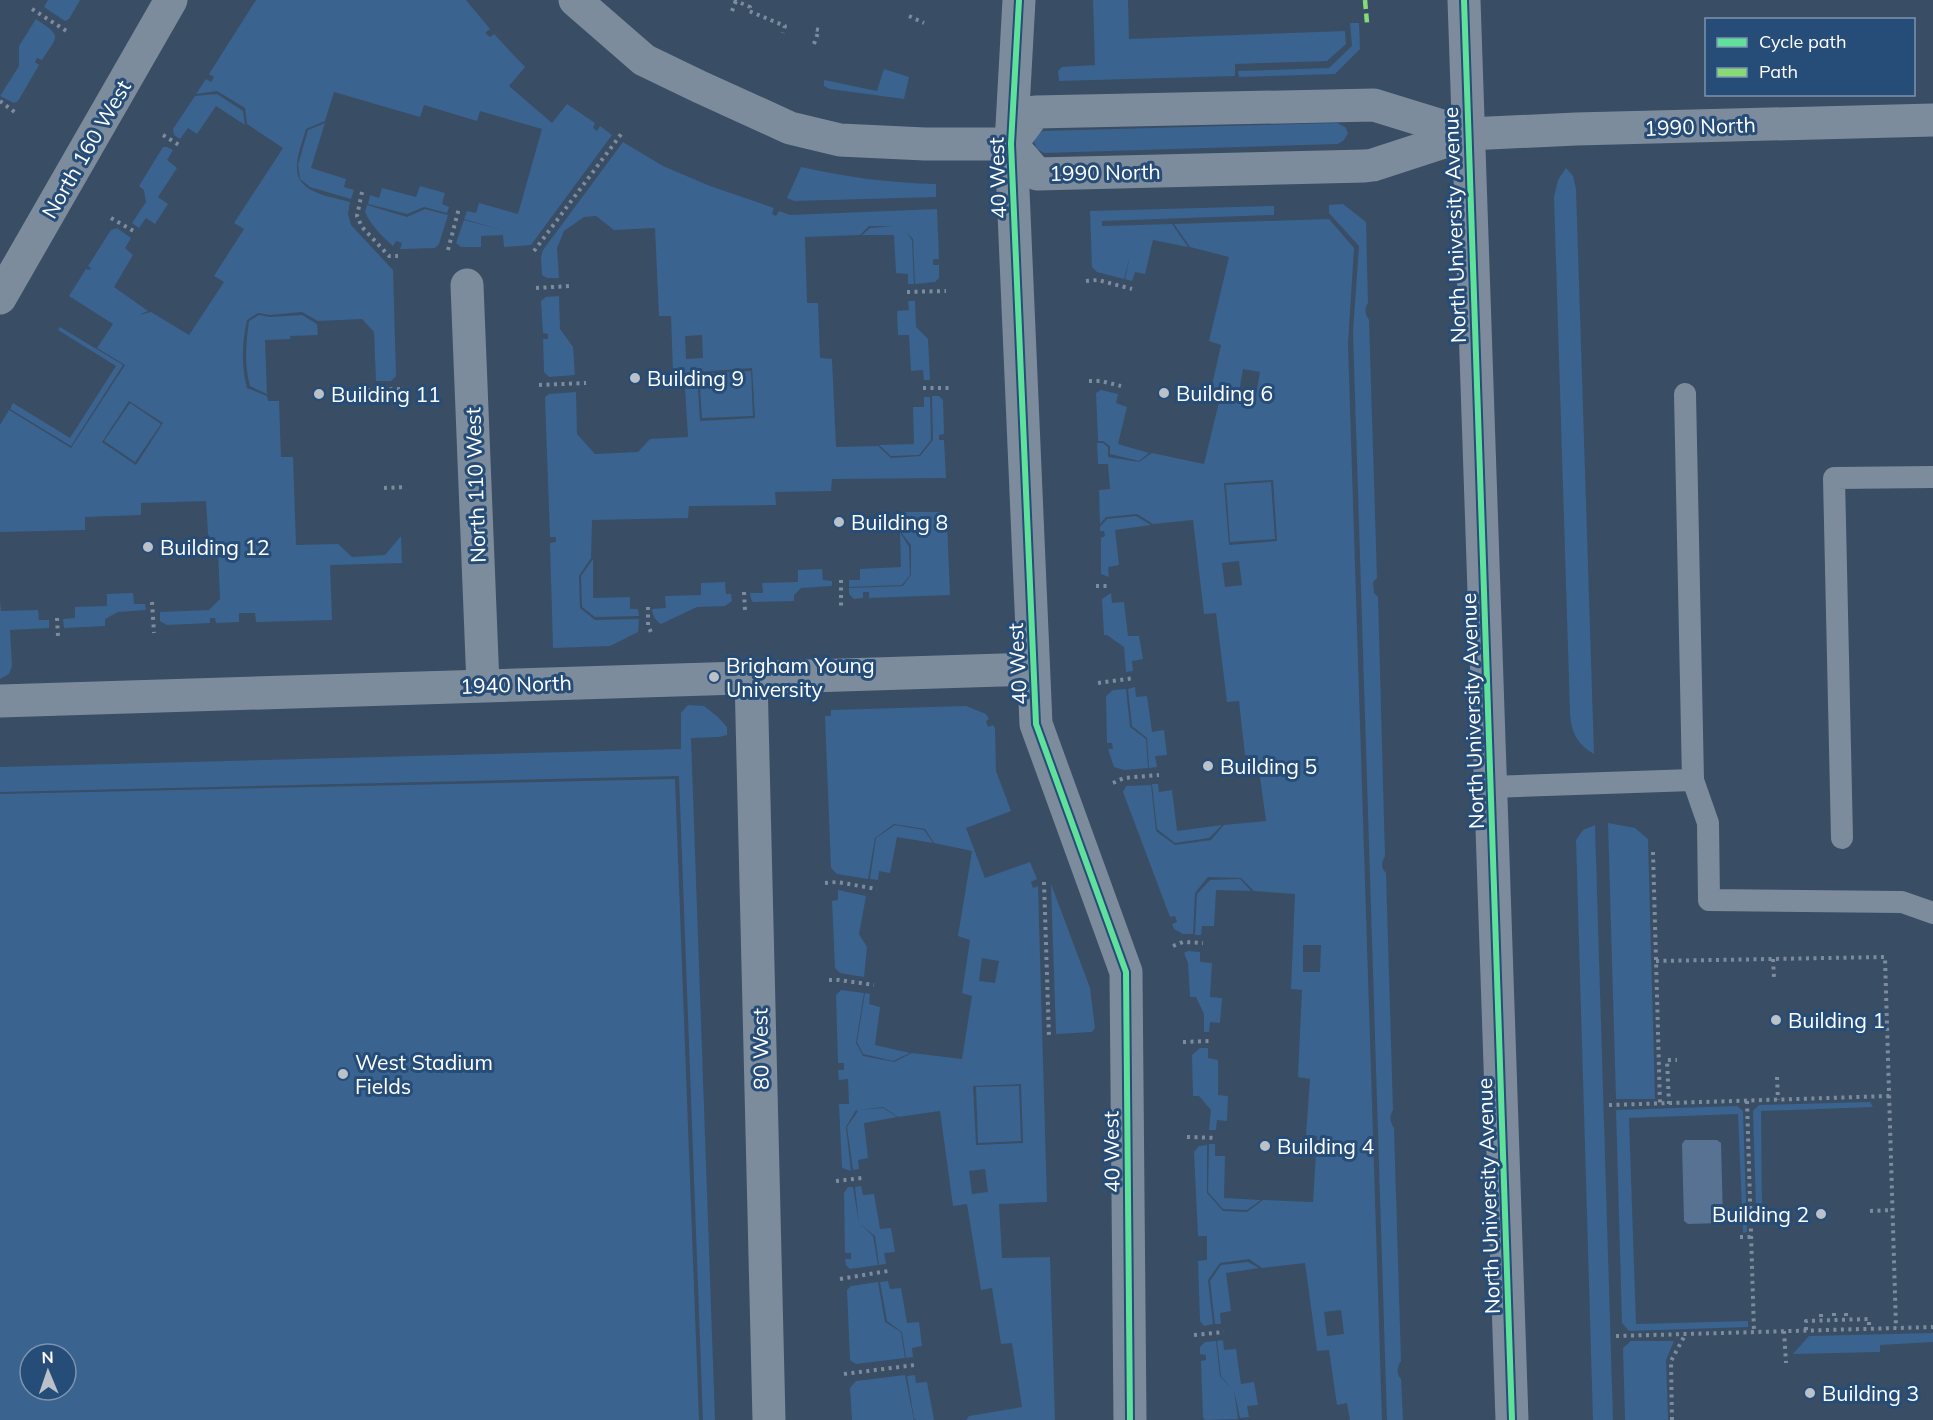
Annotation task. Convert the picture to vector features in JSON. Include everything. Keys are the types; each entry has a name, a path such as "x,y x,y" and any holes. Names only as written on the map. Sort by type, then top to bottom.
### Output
{"highway":[{"name":"North University Avenue","path":"1464,0 1512,1420"}],"street":[{"name":"North 160 West","path":"0,298 171,0"},
{"path":"575,0 645,60 790,128 840,140 886,143 1011,144"},
{"name":"40 West","path":"1018,0 1011,144 1036,724 1125,972 1130,1420"},
{"name":"1990 North","path":"1468,134 1374,105 1281,106 1035,112 1011,144 1037,174 1374,165 1468,134 1933,120"},
{"name":"North 110 West","path":"467,285 483,685"},
{"name":"1940 North","path":"0,701 1033,669"},
{"name":"80 West","path":"751,677 769,1420"}],"lane":[{"path":"1685,394 1693,780 1708,823 1709,900 1902,902 1933,913"},
{"path":"1842,838 1834,478 1933,477"},
{"path":"1491,787 1693,780"}],"path":[{"path":"732,11 736,0 750,7 749,11 785,26 783,33"},
{"path":"32,9 68,32"},
{"path":"909,16 924,23"},
{"path":"814,44 819,30 815,29"},
{"path":"0,102 16,113"},
{"path":"534,251 622,133"},
{"path":"163,135 178,145"},
{"path":"362,192 357,216 362,226 389,256 398,256"},
{"path":"448,254 448,246 459,208"},
{"path":"111,218 136,233"},
{"path":"1086,281 1098,280 1132,289"},
{"path":"536,288 570,286"},
{"path":"907,292 946,291"},
{"path":"1089,381 1101,381 1121,386"},
{"path":"539,385 586,383"},
{"path":"923,388 950,388"},
{"path":"368,390 402,389"},
{"path":"384,488 405,487"},
{"path":"841,580 841,606"},
{"path":"1096,586 1111,586"},
{"path":"744,592 745,610"},
{"path":"152,602 154,633"},
{"path":"648,607 648,626 652,634"},
{"path":"57,618 58,636"},
{"path":"1098,683 1135,678"},
{"path":"1113,783 1124,778 1159,775"},
{"path":"1653,852 1660,1104"},
{"path":"825,883 837,882 878,889"},
{"path":"1044,882 1049,1038"},
{"path":"1173,946 1183,942 1203,943"},
{"path":"1656,961 1885,957 1896,1328"},
{"path":"1773,959 1774,978"},
{"path":"829,980 874,985"},
{"path":"1183,1042 1209,1041"},
{"path":"1669,1104 1667,1060 1677,1060"},
{"path":"1777,1077 1778,1100"},
{"path":"1609,1106 1890,1096"},
{"path":"1747,1101 1754,1332"},
{"path":"1186,1137 1217,1138"},
{"path":"836,1181 862,1178"},
{"path":"1870,1211 1892,1210"},
{"path":"1751,1217 1772,1216"},
{"path":"1740,1237 1751,1237"},
{"path":"840,1279 888,1271"},
{"path":"1834,1313 1834,1320"},
{"path":"1846,1313 1846,1320"},
{"path":"1821,1314 1821,1321"},
{"path":"1806,1330 1806,1322 1834,1320 1869,1319 1869,1328"},
{"path":"1616,1336 1933,1327"},
{"path":"1784,1331 1786,1363"},
{"path":"1194,1335 1224,1332"},
{"path":"1672,1420 1671,1361 1685,1335"},
{"path":"844,1374 915,1365"}],"shaded area":[{"path":"48,0 80,0 69,19 65,21 44,7"},
{"path":"256,0 466,0 490,29 485,33 490,37 494,34 525,67 509,86 552,123 567,104 595,123 593,128 597,131 600,126 612,135 531,245 504,247 503,235 481,236 481,247 461,247 456,243 464,220 498,229 464,219 467,211 476,213 479,203 518,214 542,129 480,111 477,121 424,105 420,117 334,92 325,121 306,129 297,161 298,175 302,182 315,192 350,202 348,214 351,225 393,270 396,376 391,381 376,381 374,332 362,319 318,321 302,312 270,315 258,313 247,320 245,329 243,362 247,388 267,396 268,401 279,401 281,457 293,457 296,545 338,544 352,557 385,555 401,536 402,563 330,565 332,620 256,622 255,613 239,613 239,622 216,623 215,618 210,618 210,623 167,625 160,621 160,612 209,610 220,599 218,550 208,534 206,501 141,503 141,515 85,517 85,530 0,532 0,425 9,410 71,448 125,365 97,348 113,324 69,296 86,269 90,270 88,266 111,230 117,228 131,238 125,248 133,255 114,287 148,311 139,315 151,312 189,335 224,282 214,276 244,229 234,223 283,148 247,124 245,108 217,91 196,94 206,79 211,82 214,77 209,74","holes":["129,401 163,423 136,465 102,442"]},
{"path":"1093,0 1128,0 1129,39 1345,31 1346,44 1327,61 1235,64 1235,76 1059,81 1058,71 1062,67 1095,65"},
{"path":"36,19 51,29 55,37 54,41 42,60 37,58 35,62 39,65 18,101 14,103 0,96 19,66 19,46"},
{"path":"1350,23 1359,23 1360,49 1335,74 1239,77 1238,71 1329,68 1352,46"},
{"path":"884,69 909,77 904,99 830,89 824,86 824,80 877,91"},
{"path":"217,94 243,111 245,125 216,106 197,134 188,128 180,139 174,135 173,129 195,96"},
{"path":"325,123 311,168 346,179 344,187 354,190 351,199 310,187 300,179 298,165 308,130"},
{"path":"1337,123 1345,127 1348,133 1338,144 1044,153 1037,149 1034,142 1036,135 1043,131"},
{"path":"623,142 663,166 710,186 774,208 772,214 776,216 779,211 790,215 937,209 939,259 933,259 933,265 939,265 939,278 935,282 915,284 913,239 906,232 912,240 914,284 908,284 908,274 896,273 894,235 862,235 870,228 893,226 869,226 860,235 805,237 807,303 818,303 820,358 832,359 836,447 878,446 891,458 920,456 933,440 932,396 939,396 943,400 944,434 939,435 939,440 944,440 946,478 832,479 831,491 775,492 776,505 689,506 688,518 592,520 591,558 579,576 580,608 595,620 639,619 638,632 610,646 553,648 550,543 556,542 556,537 550,537 545,397 549,394 576,392 577,434 595,454 638,452 650,439 688,437 684,372 673,372 671,316 659,316 655,228 614,230 596,216 584,217 564,231 557,248 559,278 547,278 542,275 543,250","holes":["702,335 703,358 686,359 685,336","752,368 755,418 700,421 697,372"]},
{"path":"163,147 173,150 167,160 177,168 158,197 168,204 155,224 146,218 139,228 132,223 146,202 144,190 139,186"},
{"path":"801,167 868,179 936,184 936,197 794,201 787,198"},
{"path":"1566,168 1573,176 1576,189 1594,754 1576,737 1570,713 1554,197 1558,180"},
{"path":"420,186 445,193 442,204 449,207 447,213 424,207 407,214 368,204 370,195 379,198 382,188 416,197"},
{"path":"1343,204 1366,222 1368,303 1366,312 1369,320 1377,578 1373,582 1374,593 1378,597 1385,856 1382,865 1386,873 1393,1110 1390,1119 1394,1128 1401,1361 1398,1374 1401,1379 1403,1420 1387,1420 1353,332 1359,246 1329,213 1329,205"},
{"path":"367,205 407,217 425,209 448,215 439,244 435,248 400,249 402,243 396,241 393,246 370,222 365,212"},
{"path":"1274,206 1274,215 1102,221 1102,226 1172,224 1188,247 1153,240 1145,274 1135,272 1132,281 1125,279 1130,256 1124,279 1097,272 1092,267 1090,211"},
{"path":"1329,219 1354,248 1348,344 1382,1420 1350,1420 1347,1403 1337,1405 1329,1350 1317,1351 1305,1263 1262,1268 1249,1259 1220,1263 1208,1280 1213,1324 1204,1326 1200,1321 1198,1261 1207,1260 1207,1236 1198,1236 1194,1152 1199,1146 1207,1145 1207,1193 1223,1211 1247,1212 1263,1200 1313,1202 1317,1136 1306,1135 1310,1079 1298,1077 1302,990 1291,989 1295,894 1254,891 1241,878 1208,877 1195,893 1193,934 1183,934 1174,929 1172,924 1177,922 1175,916 1170,917 1123,792 1126,786 1151,785 1156,831 1175,845 1211,840 1224,825 1266,821 1257,755 1245,755 1239,701 1227,702 1216,613 1204,614 1193,520 1153,524 1137,514 1106,517 1100,524 1099,490 1110,489 1108,464 1098,464 1097,443 1103,443 1108,447 1108,457 1139,462 1152,453 1204,464 1219,402 1209,399 1221,345 1209,341 1229,257 1190,247 1174,224","holes":["1243,369 1260,372 1256,395 1239,392","1273,480 1277,541 1229,545 1224,483","1239,561 1242,585 1225,587 1222,563","1303,945 1321,945 1320,972 1303,972","1341,1310 1344,1334 1327,1336 1324,1312"]},
{"path":"559,296 560,329 573,347 575,375 549,377 544,372 543,339 548,339 548,334 543,333 541,301 546,297"},
{"path":"908,301 915,301 916,327 928,339 930,380 924,380 923,370 911,371 909,335 898,335 897,311 909,310"},
{"path":"259,315 270,317 302,315 317,324 318,335 265,340 267,394 250,386 246,362 249,321"},
{"path":"60,327 123,365 71,446 10,409 13,403 70,438 116,366 58,330"},
{"path":"751,371 753,416 702,418 699,374"},
{"path":"1101,390 1118,394 1116,403 1127,407 1118,444 1149,453 1139,461 1110,454 1110,446 1103,441 1098,441 1096,393"},
{"path":"924,397 930,397 931,440 919,455 891,456 879,445 914,444 913,407 924,407"},
{"path":"130,403 161,424 135,462 104,441"},
{"path":"1271,482 1275,539 1230,542 1226,485"},
{"path":"900,512 940,512 941,521 947,522 950,595 869,598 869,592 863,592 863,598 854,599 849,594 849,588 903,586 911,575 911,545 900,531"},
{"path":"1136,516 1151,525 1115,530 1119,565 1108,567 1109,577 1101,574 1101,538 1105,536 1104,531 1100,531 1100,527 1107,519"},
{"path":"900,532 909,547 910,575 902,585 849,587 849,580 860,580 860,569 901,567"},
{"path":"593,559 593,598 630,597 630,609 638,609 639,616 595,617 582,607 581,576"},
{"path":"822,569 823,580 832,581 832,586 801,588 794,595 794,601 753,602 751,599 750,593 763,593 762,583 798,582 798,570"},
{"path":"725,582 726,594 731,594 732,601 725,606 697,607 661,624 654,616 652,609 666,608 665,596 701,595 701,583"},
{"path":"133,593 134,604 145,604 146,610 118,612 105,619 105,626 64,628 63,619 75,618 75,607 107,606 107,594"},
{"path":"1111,593 1112,603 1124,602 1128,636 1139,636 1143,659 1132,661 1133,671 1126,672 1124,647 1104,635 1102,599"},
{"path":"0,600 1,611 38,610 39,620 49,620 49,628 10,630 12,666 9,674 0,679"},
{"path":"1135,687 1136,697 1147,696 1152,732 1164,730 1167,755 1155,756 1157,767 1149,768 1147,738 1132,726 1128,689"},
{"path":"1126,689 1130,727 1146,739 1148,768 1124,770 1114,767 1108,749 1113,749 1112,743 1107,743 1106,696 1113,690"},
{"path":"688,705 704,706 727,727 727,735 691,738 715,1420 703,1420 679,776 0,792 0,767 681,749 681,713"},
{"path":"966,706 986,714 989,719 986,721 988,727 993,725 995,728 996,771 1011,811 966,828 985,878 1030,862 1037,879 1031,882 1033,888 1038,886 1047,1202 999,1204 1002,1258 1050,1257 1055,1420 966,1420 969,1416 1022,1407 1012,1343 1001,1344 992,1288 981,1290 967,1204 953,1206 940,1111 898,1117 883,1107 859,1110 883,1108 897,1117 864,1123 868,1158 858,1160 859,1169 853,1170 847,1127 858,1111 856,1110 846,1127 851,1171 842,1168 839,1104 849,1104 848,1079 839,1080 838,1070 844,1070 844,1063 838,1063 836,995 841,990 864,993 856,1043 863,1056 894,1062 912,1053 962,1059 972,996 962,993 970,940 958,936 972,851 934,843 925,829 894,824 875,838 868,879 837,874 831,868 825,716 831,716 831,710","holes":["982,958 999,961 995,983 979,981","1021,1084 1023,1143 976,1145 973,1086","985,1169 988,1192 972,1194 969,1171"]},
{"name":"West Stadium Fields","path":"675,779 699,1420 0,1420 0,794"},
{"path":"1152,784 1158,784 1159,792 1172,790 1177,831 1222,825 1209,838 1175,843 1157,829"},
{"path":"1608,823 1635,828 1648,839 1655,1099 1616,1099"},
{"path":"895,825 924,830 933,843 897,837 890,873 879,871 878,880 870,879 876,838"},
{"path":"1595,825 1613,1420 1593,1420 1576,840 1583,830"},
{"path":"1240,879 1251,891 1216,890 1214,926 1202,926 1201,935 1195,935 1197,894 1210,880"},
{"path":"1051,884 1090,988 1095,1028 1092,1032 1056,1034"},
{"path":"838,890 866,896 859,934 867,947 864,977 840,973 835,968 832,901 838,900"},
{"path":"1200,952 1200,962 1212,963 1210,997 1222,998 1220,1023 1210,1022 1209,1032 1204,1032 1204,1014 1196,997 1190,997 1188,963 1184,953"},
{"path":"865,993 870,994 869,1004 880,1007 875,1045 910,1053 893,1061 863,1054 857,1042"},
{"path":"1200,1048 1208,1048 1208,1058 1218,1060 1218,1095 1228,1096 1227,1121 1217,1120 1216,1130 1209,1130 1211,1110 1199,1096 1193,1096 1192,1055"},
{"path":"1019,1086 1021,1141 978,1143 976,1087"},
{"path":"1870,1102 1873,1107 1761,1111 1762,1208 1756,1208 1753,1111 1759,1105"},
{"path":"1737,1106 1743,1111 1747,1232 1743,1233 1738,1114 1629,1118 1636,1324 1748,1321 1748,1327 1629,1331 1622,1323 1616,1110"},
{"path":"1685,1140 1717,1140 1721,1143 1723,1220 1720,1223 1688,1224 1684,1221 1682,1144"},
{"path":"1209,1144 1215,1144 1215,1156 1225,1156 1224,1198 1261,1200 1247,1210 1223,1209 1208,1192"},
{"path":"861,1186 863,1195 874,1194 880,1229 891,1228 895,1252 884,1253 886,1264 879,1265 875,1236 860,1224 873,1236 878,1265 850,1269 845,1259 851,1259 851,1253 845,1253 844,1193 848,1187 853,1187 859,1223 855,1187"},
{"path":"1248,1262 1259,1268 1226,1273 1231,1311 1220,1313 1221,1324 1215,1324 1210,1281 1221,1265"},
{"path":"888,1281 890,1289 901,1288 907,1323 919,1322 922,1346 912,1348 913,1357 906,1358 902,1332 887,1321 880,1282"},
{"path":"878,1282 885,1322 901,1332 905,1358 856,1364 850,1360 847,1290 851,1286"},
{"path":"1933,1333 1933,1342 1880,1345 1880,1352 1793,1354 1809,1336"},
{"path":"1223,1340 1224,1350 1236,1349 1241,1384 1254,1382 1258,1405 1247,1406 1249,1417 1240,1418 1234,1390 1238,1419 1205,1420 1203,1418 1201,1361 1206,1360 1206,1355 1200,1354 1200,1347 1205,1342 1216,1341 1220,1376 1232,1389 1221,1376 1217,1341"},
{"path":"1631,1341 1674,1341 1666,1360 1668,1420 1625,1420 1623,1348"},
{"path":"905,1375 914,1420 852,1420 850,1388 856,1381"},
{"path":"915,1375 916,1383 927,1382 934,1420 914,1418 907,1376"}],"marked path":[{"path":"1365,0 1367,23"}],"cycle path":[{"path":"1019,0 1011,144 1036,724 1126,972 1130,1420"},
{"path":"1464,0 1512,1420"}],"place":[{"name":"Building 9","path":"635,378"},
{"name":"Building 6","path":"1164,393"},
{"name":"Building 11","path":"319,394"},
{"name":"Building 8","path":"839,522"},
{"name":"Building 12","path":"148,547"},
{"name":"Brigham Young University","path":"714,677"},
{"name":"Building 5","path":"1208,766"},
{"name":"Building 1","path":"1776,1020"},
{"name":"West Stadium Fields","path":"343,1074"},
{"name":"Building 4","path":"1265,1146"},
{"name":"Building 2","path":"1821,1214"},
{"name":"Building 3","path":"1810,1393"}]}
